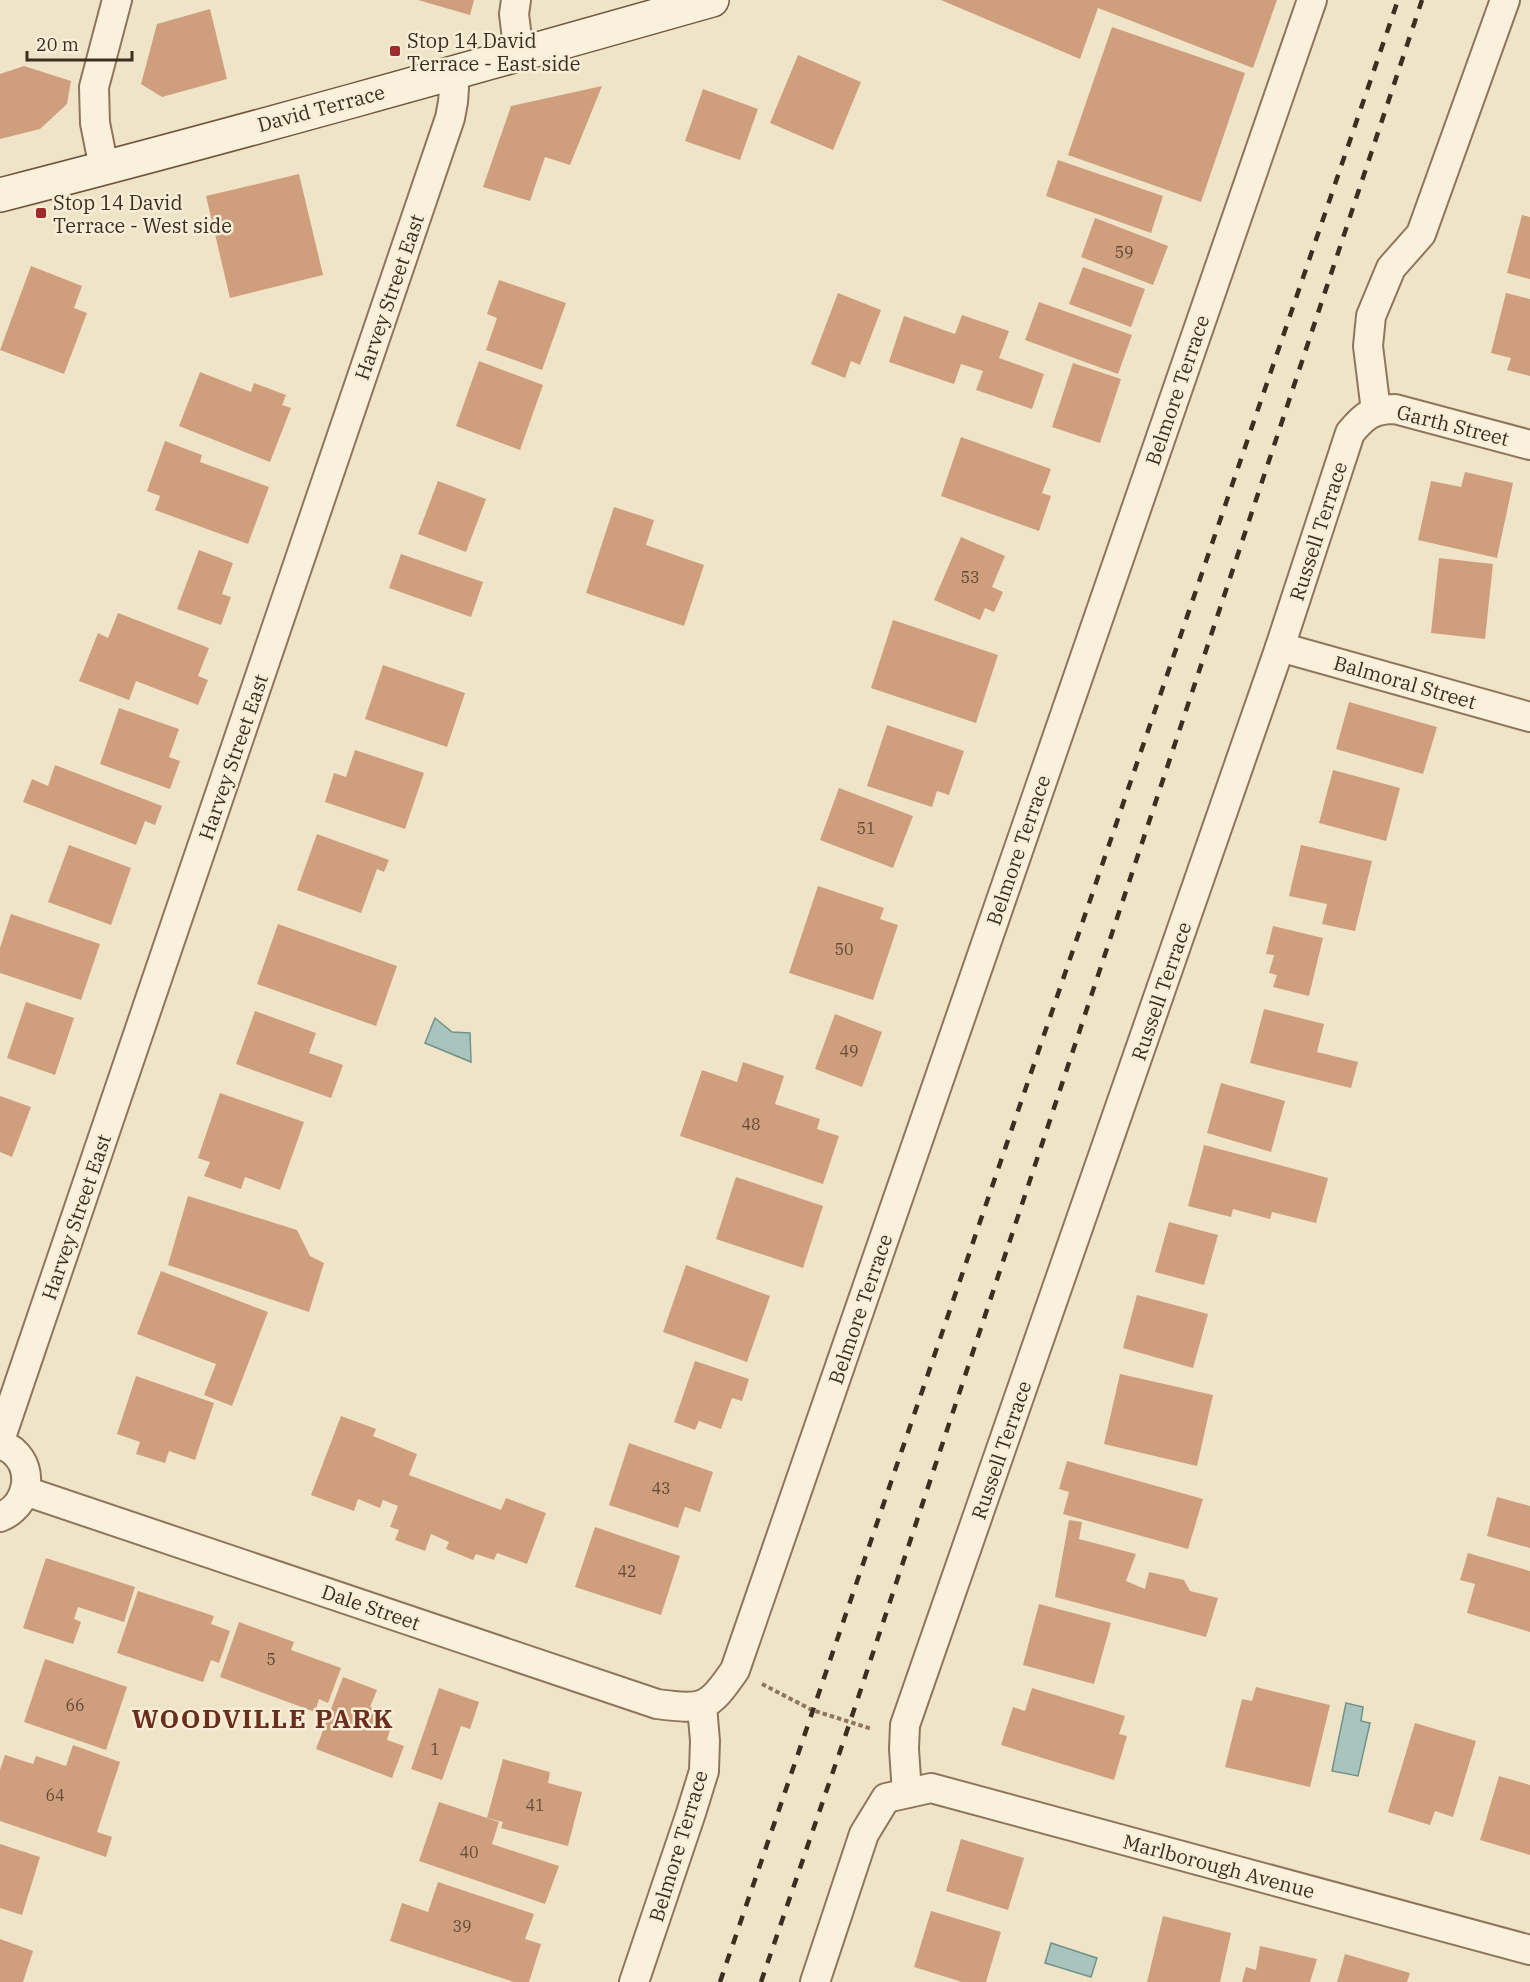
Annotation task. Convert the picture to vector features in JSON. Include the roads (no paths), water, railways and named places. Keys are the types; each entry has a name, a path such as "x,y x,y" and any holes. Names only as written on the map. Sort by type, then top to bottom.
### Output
{"main road":[{"name":"David Terrace","path":"0,195 519,55 712,0"}],"street":[{"path":"104,168 95,123 94,87 117,0"},
{"path":"516,0 514,14 519,55"},
{"name":"Belmore Terrace","path":"634,1982 692,1813 704,1771 710,1701 735,1670 1312,0"},
{"path":"1376,411 1368,346 1371,316 1391,268 1421,234 1504,0"},
{"name":"Harvey Street East","path":"0,1442 450,118 455,72"},
{"name":"Garth Street","path":"1376,411 1395,409 1530,445"},
{"name":"Russell Terrace","path":"907,1793 905,1725 1280,647 1350,433 1362,419 1376,411"},
{"name":"Balmoral Street","path":"1280,647 1530,717"},
{"path":"0,1442 13,1451 23,1465 26,1479 25,1491 20,1503 10,1514 0,1517"},
{"name":"Dale Street","path":"25,1491 657,1704 677,1706 710,1701"},
{"name":"Marlborough Avenue","path":"907,1793 931,1788 1530,1950"},
{"path":"815,1982 864,1834 886,1798 907,1793"}],"water":[{"path":"435,1018 452,1032 470,1033 471,1062 425,1043"},
{"path":"1346,1703 1363,1707 1361,1721 1370,1723 1358,1776 1332,1771"},
{"path":"1051,1943 1097,1958 1091,1977 1045,1963"}],"railway":[{"path":"720,1982 1398,0"},
{"path":"761,1982 850,1722 1422,0"}],"place":[{"name":"Stop 14 David Terrace - East side","path":"395,51"},
{"name":"Stop 14 David Terrace - West side","path":"41,213"}],"district":[{"name":"WOODVILLE PARK","path":"263,1718"}]}
